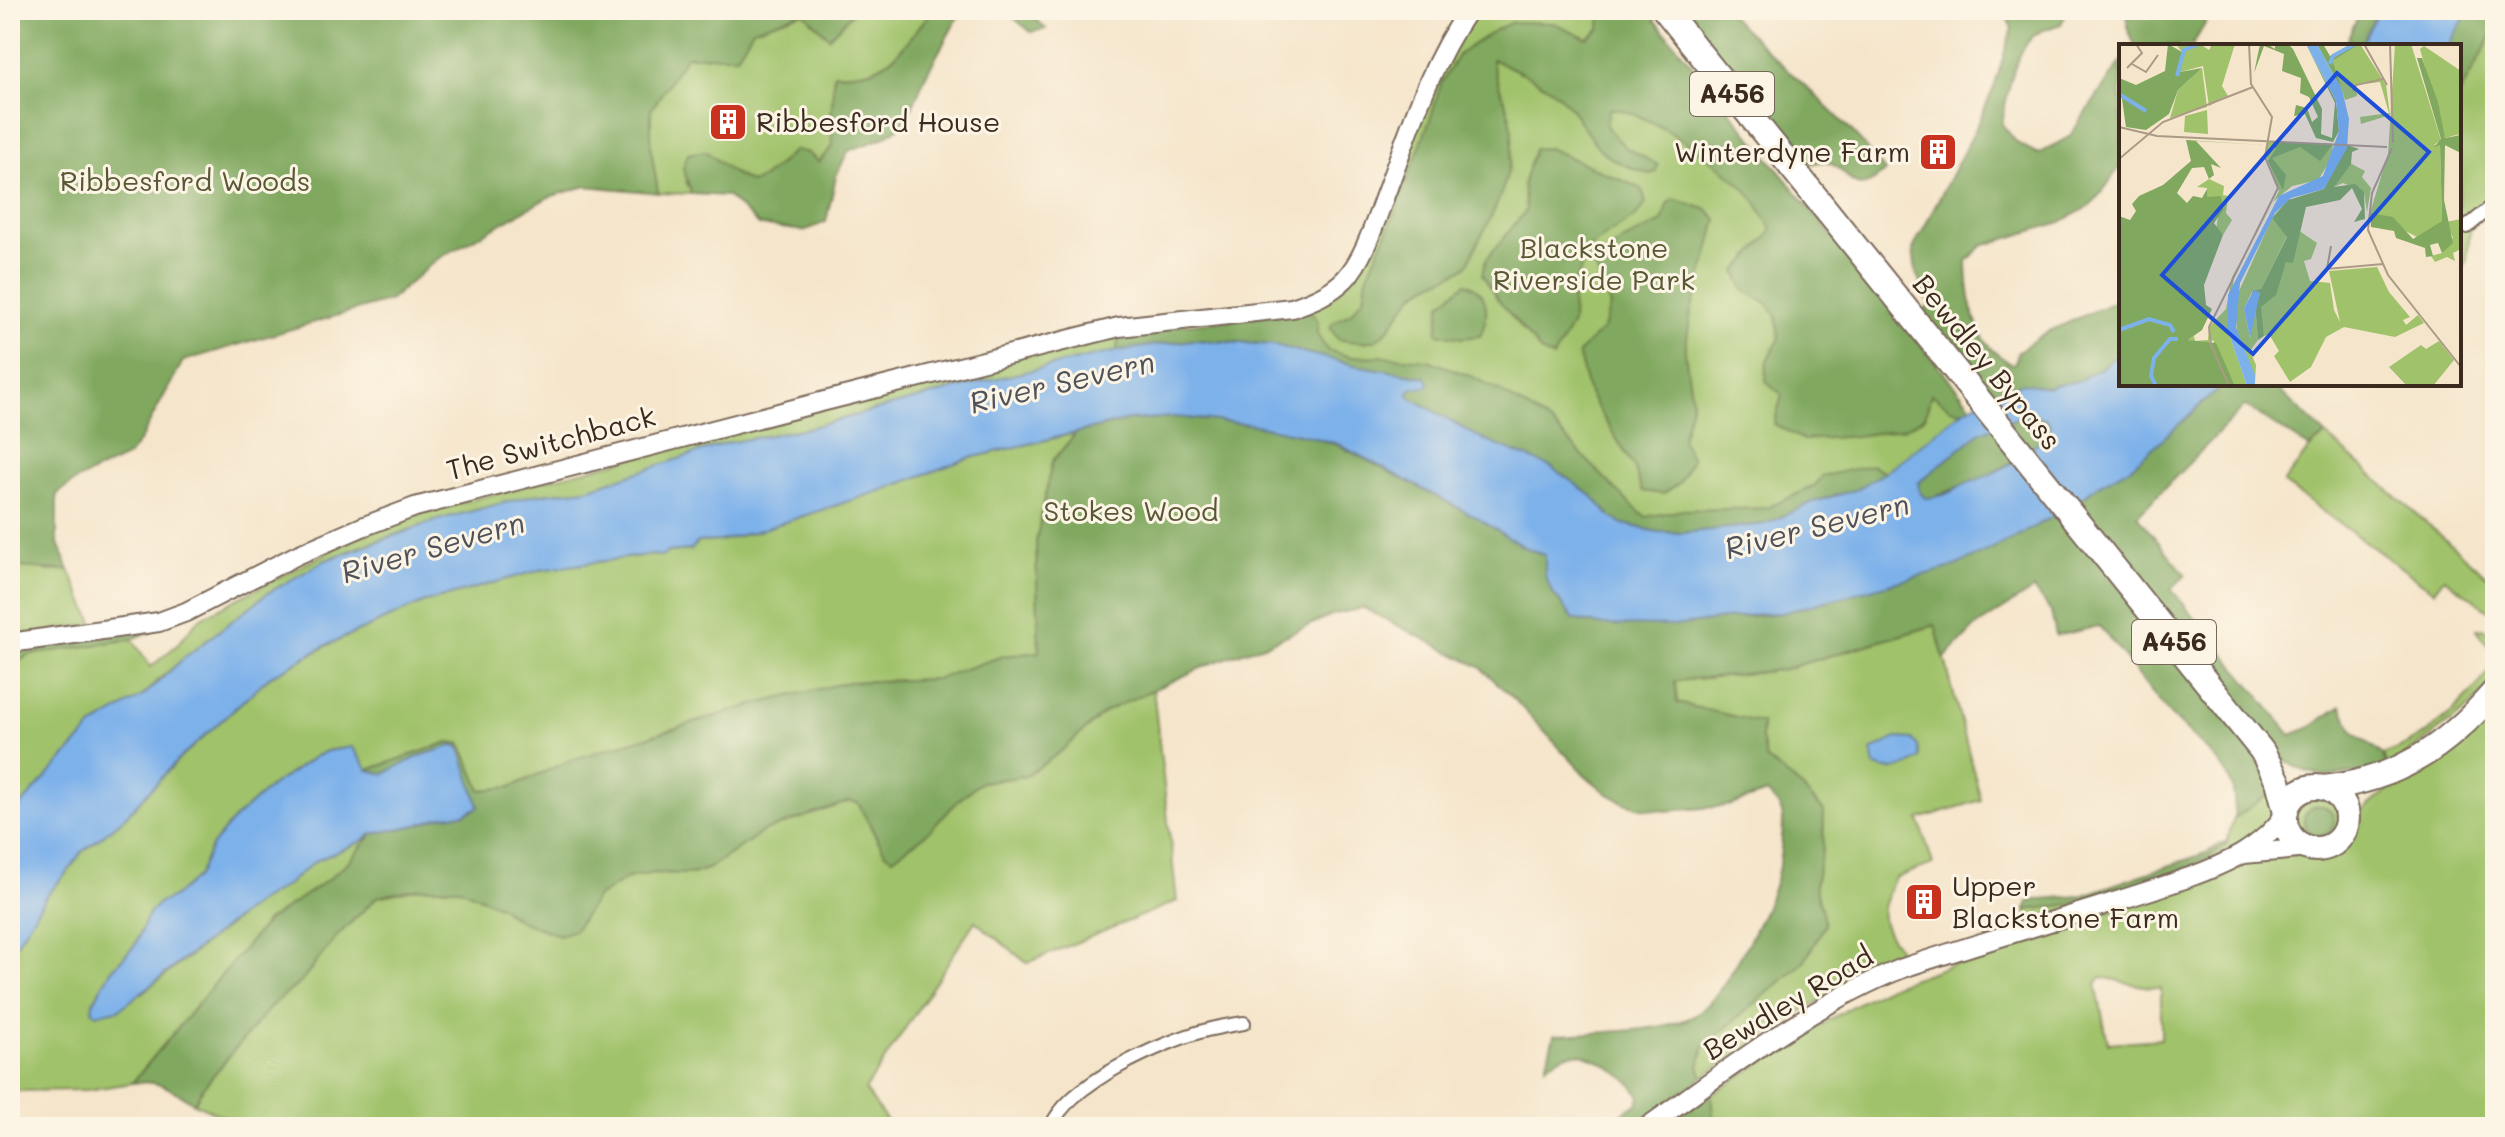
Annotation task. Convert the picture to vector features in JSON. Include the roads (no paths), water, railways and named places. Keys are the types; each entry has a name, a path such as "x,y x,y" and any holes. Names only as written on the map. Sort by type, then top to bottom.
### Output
{"highway":[{"name":"Bewdley Bypass","path":"1665,10 2262,751 2278,781 2286,813"},
{"path":"2309,848 2319,849 2336,842 2369,797 2404,767 2452,735 2495,691"},
{"name":"Bewdley Bypass","path":"2262,751 2290,773 2320,787"},
{"path":"2286,813 2293,798 2300,792 2358,783 2404,767"},
{"name":"A456","path":"2320,787 2336,794 2342,801 2346,809 2346,827"},
{"name":"A456","path":"2286,813 2287,829 2292,838 2309,848"}],"main road":[{"name":"The Switchback","path":"10,643 159,622 186,612 297,555 415,507 1119,327 1292,308 1326,294 1346,278 1362,251 1432,71 1468,10"},
{"name":"Bewdley Road","path":"1647,1127 1817,1011 1886,974 2157,888 2240,855 2272,832 2286,813"},
{"name":"Bewdley Road","path":"2240,855 2309,848"}],"street":[{"path":"2467,227 2495,204"},
{"path":"1051,1127 1073,1095 1129,1062 1205,1030 1244,1023"}],"water":[{"path":"2378,10 2469,10 2449,44 2362,44"},
{"name":"River Severn","path":"1192,340 1274,345 1354,365 1425,377 1428,387 1413,388 1408,393 1410,397 1484,440 1551,467 1591,495 1611,517 1623,524 1658,532 1683,533 1766,524 1813,502 1855,490 1886,472 1963,411 1994,392 2021,383 2047,387 2078,381 2119,354 2119,386 2222,386 2131,467 2100,484 2065,510 1953,567 1782,613 1675,626 1600,625 1574,619 1552,592 1545,576 1545,555 1524,547 1476,517 1338,444 1304,435 1250,424 1175,417 1129,420 966,459 757,531 720,541 698,542 691,550 540,570 425,602 327,645 269,677 179,759 122,820 80,854 46,896 10,954 11,816 93,726 144,695 185,657 268,593 326,560 438,520 534,495 587,489 727,443 808,428 981,382 1117,351","holes":["2024,415 2045,418 2051,426 2025,454 2003,468 1942,495 1926,498 1919,492 1918,483 1980,432"]},
{"path":"1896,738 1912,739 1918,746 1920,758 1899,768 1875,767 1872,750"},
{"path":"454,745 461,751 479,807 464,814 443,816 372,834 315,861 118,1010 96,1014 92,1010 110,972 135,945 149,913 198,876 212,845 233,820 270,787 327,751 352,747 368,770 383,774 420,756"}],"place":[{"name":"Ribbesford House","path":"728,122"},
{"name":"Winterdyne Farm","path":"1938,152"},
{"name":"Upper Blackstone Farm","path":"1924,902"}],"park label":[{"name":"Ribbesford Woods","path":"185,181"},
{"name":"Blackstone Riverside Park","path":"1594,264"},
{"name":"Stokes Wood","path":"1131,511"}]}
